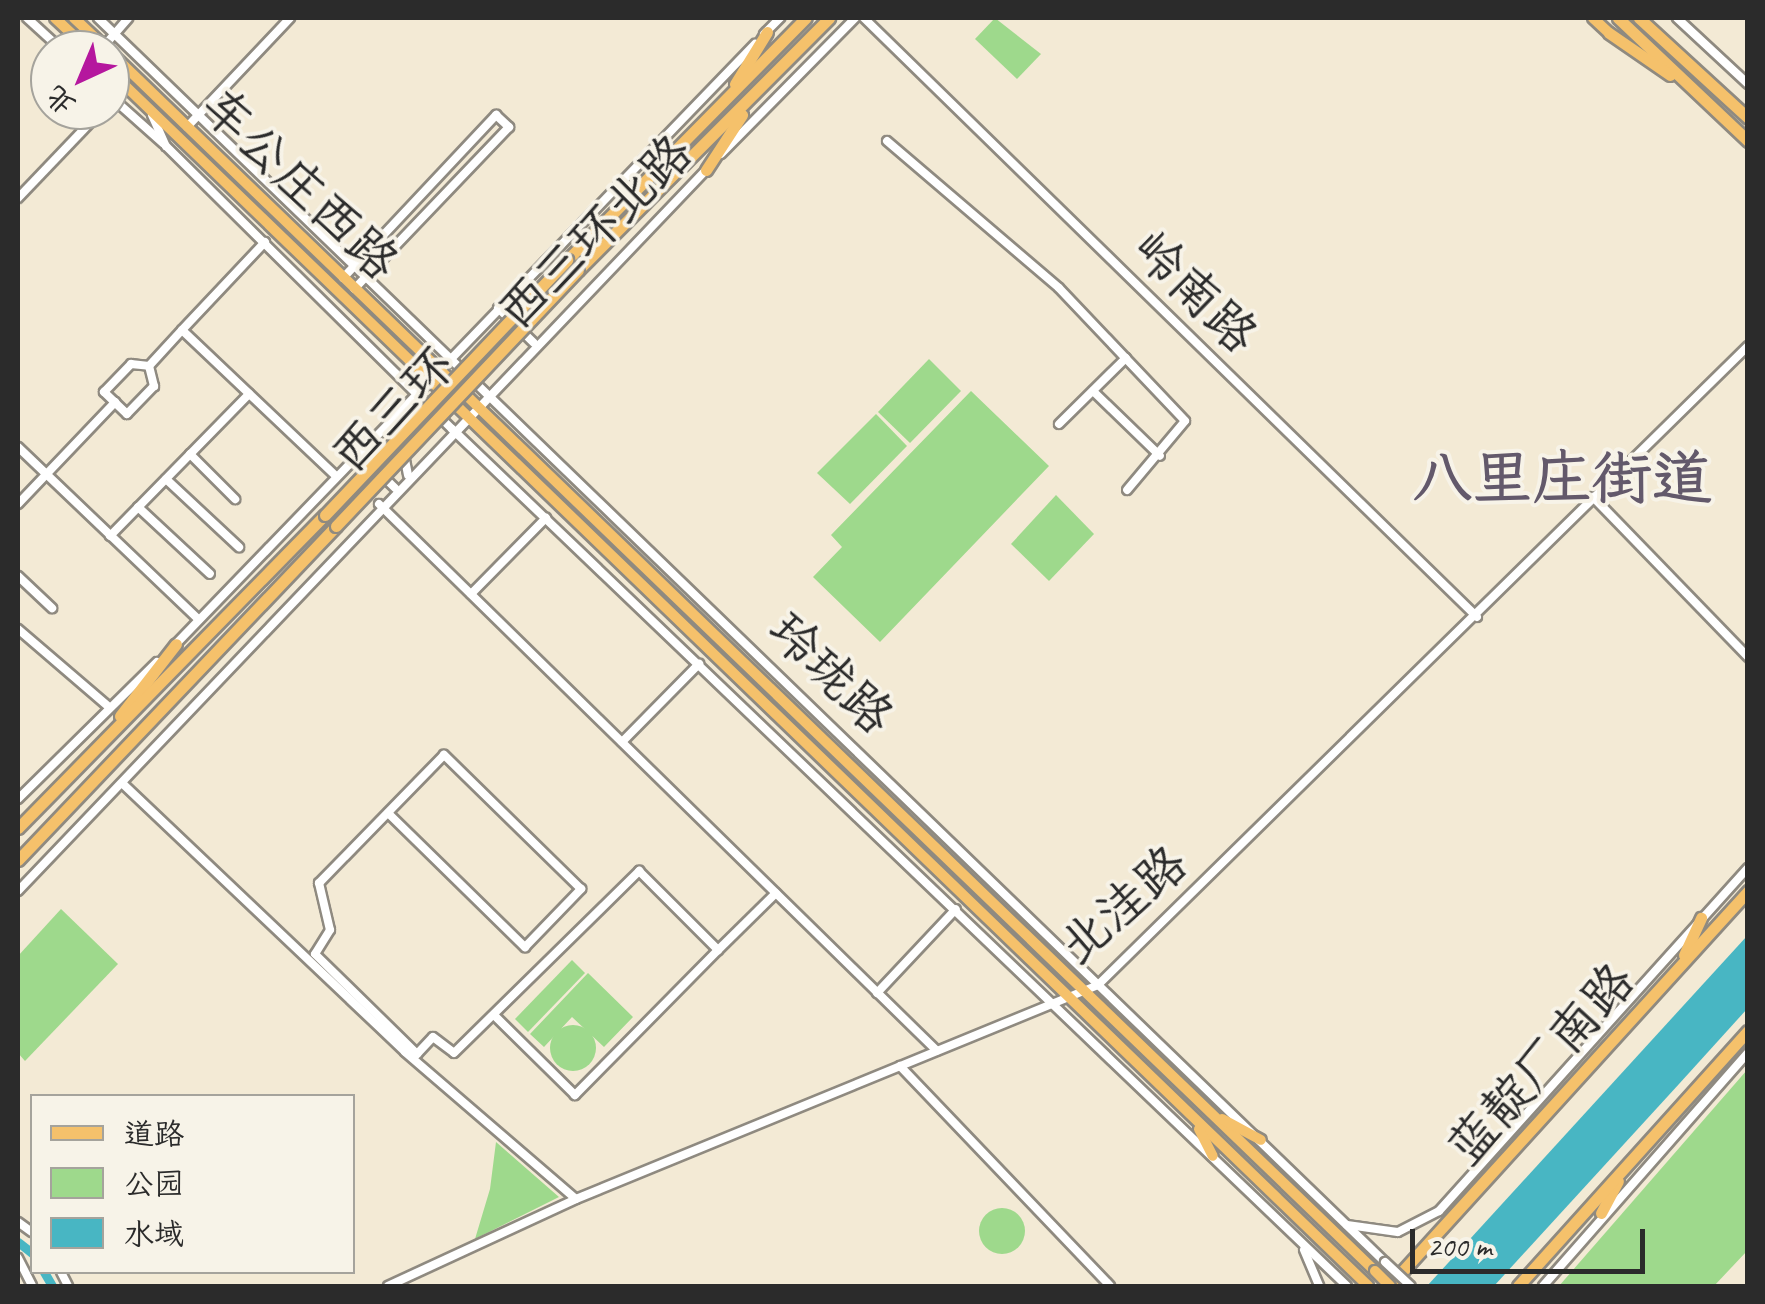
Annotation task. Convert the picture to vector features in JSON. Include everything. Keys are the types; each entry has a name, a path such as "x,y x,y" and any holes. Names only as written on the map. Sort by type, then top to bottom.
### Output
{"highway":[{"name":"西三环","path":"18,830 806,18"},
{"name":"西三环","path":"18,856 578,270 829,18"},
{"path":"1618,18 1748,141"},
{"path":"1639,18 1748,118"},
{"path":"1655,18 1671,46"},
{"path":"722,105 766,32"},
{"path":"1610,34 1702,98"},
{"path":"706,170 756,94"},
{"path":"87,758 176,644"},
{"name":"蓝靛厂南路","path":"1390,1286 1748,891"},
{"path":"1677,969 1702,918"},
{"path":"1518,1286 1747,1032"},
{"path":"1601,1212 1627,1165"}],"main road":[{"path":"1593,18 1610,34"},
{"name":"车公庄西路","path":"130,71 455,386"},
{"name":"车公庄西路","path":"130,91 446,397"},
{"name":"玲珑路","path":"455,386 1390,1286"},
{"name":"玲珑路","path":"446,397 1366,1285"},
{"path":"1212,1114 1261,1140"},
{"path":"1195,1119 1213,1156"}],"street":[{"path":"187,127 290,18"},
{"name":"西三环北路","path":"428,379 780,18"},
{"name":"西三环北路","path":"18,891 123,784 379,504 855,18"},
{"name":"岭南路","path":"864,18 1477,617"},
{"path":"1676,18 1748,84"},
{"name":"玲珑路","path":"130,48 1411,1286"},
{"name":"玲珑路","path":"150,111 166,146 418,390 452,429 1347,1286"},
{"path":"343,278 496,114 509,127 354,288"},
{"path":"130,115 166,146"},
{"path":"18,198 83,130"},
{"path":"887,140 1126,358 1185,420 1160,456 1127,490"},
{"path":"148,366 266,242"},
{"path":"498,308 534,343"},
{"path":"408,475 402,444 493,346 487,319"},
{"path":"182,330 336,476"},
{"name":"北洼路","path":"388,1286 404,1283 576,1199 1098,985 1477,617 1748,346"},
{"path":"1059,424 1126,358"},
{"path":"131,364 148,366 154,386 127,414 104,392 131,364"},
{"path":"18,800 176,644 428,379"},
{"path":"1092,391 1160,456"},
{"path":"110,536 249,394"},
{"path":"18,504 115,402"},
{"path":"18,447 198,620"},
{"path":"358,452 395,488"},
{"path":"190,454 235,499"},
{"path":"166,479 240,547"},
{"path":"1593,497 1748,656"},
{"path":"379,504 938,1051"},
{"path":"138,508 210,574"},
{"path":"472,594 546,518"},
{"path":"18,576 52,608"},
{"path":"18,629 109,706"},
{"path":"622,742 700,664"},
{"path":"388,814 525,947 582,889 444,755 320,883 330,930 315,954 417,1054 433,1037 454,1054 638,871 718,950"},
{"path":"123,784 404,1052 576,1199"},
{"path":"1347,1225 1398,1232 1412,1229 1439,1211 1748,868"},
{"path":"494,1016 575,1095 776,893"},
{"path":"877,993 956,909"},
{"path":"1543,1286 1601,1212 1748,1053"},
{"path":"900,1066 1110,1286"},
{"path":"1300,1242 1319,1286"},
{"path":"18,1258 32,1286"}],"green space":[{"path":"995,18 1041,54 1017,79 975,39"},
{"path":"929,359 961,391 910,443 878,412"},
{"path":"971,391 1049,466 880,642 813,577 842,547 831,535"},
{"path":"876,414 907,446 850,504 817,473"},
{"path":"1056,495 1094,534 1049,581 1011,544"},
{"path":"61,909 118,964 25,1061 18,1053 18,956"},
{"path":"572,960 585,973 528,1032 515,1019"},
{"path":"588,973 633,1017 604,1047 572,1017 544,1047 530,1034"},
{"path":"573,1025 589,1032 596,1048 589,1064 573,1071 557,1064 550,1048 557,1032"},
{"path":"1747,1070 1747,1251 1714,1286 1559,1286"},
{"path":"496,1142 559,1197 475,1239 490,1189"},
{"path":"1002,1208 1018,1215 1025,1231 1018,1247 1002,1254 986,1247 979,1231 986,1215"}],"water":[{"path":"1747,936 1747,1009 1679,1084 1494,1286 1427,1286"}],"waterway":[{"path":"18,1242 30,1251"},
{"path":"45,1274 52,1286"}],"district":[{"name":"八里庄街道","path":"1562,478"}]}
